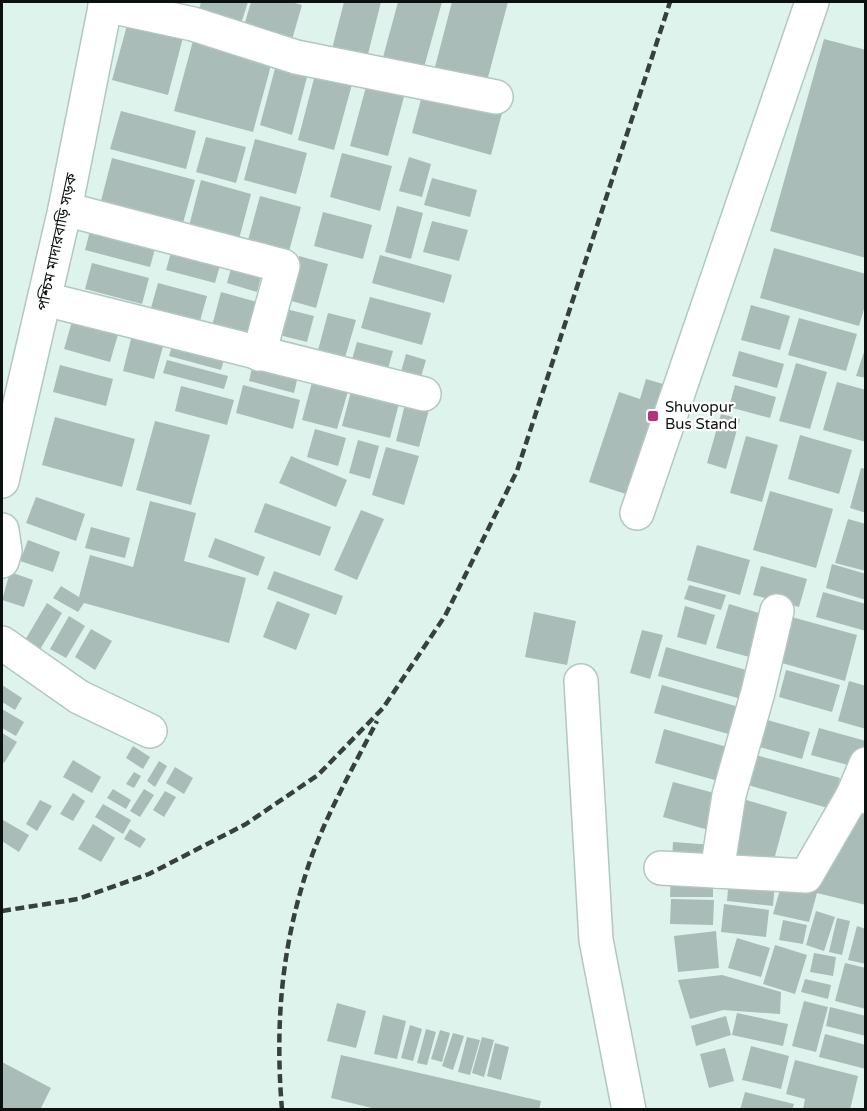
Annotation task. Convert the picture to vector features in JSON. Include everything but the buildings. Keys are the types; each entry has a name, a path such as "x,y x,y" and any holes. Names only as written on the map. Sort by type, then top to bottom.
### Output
{"street":[{"path":"637,513 812,2"},
{"path":"106,3 193,24 296,57 496,98"},
{"name":"পশ্চিম মাদারবাড়ি সড়ক","path":"2,481 65,209 106,3"},
{"path":"65,209 282,266 259,354"},
{"path":"45,299 424,394"},
{"path":"2,530 5,551 2,561"},
{"path":"717,871 729,795 758,692 777,611"},
{"path":"2,643 78,697 150,731"},
{"path":"581,681 596,940 628,1110"},
{"path":"661,868 806,876 859,796 866,764"}],"railway":[{"path":"2,911 78,899 149,874 246,824 318,775 383,708 445,616 517,471 670,2"},
{"path":"282,1110 279,1048 282,988 298,900 321,832 377,721"}],"place":[{"name":"Shuvopur Bus Stand","path":"653,416"}]}
